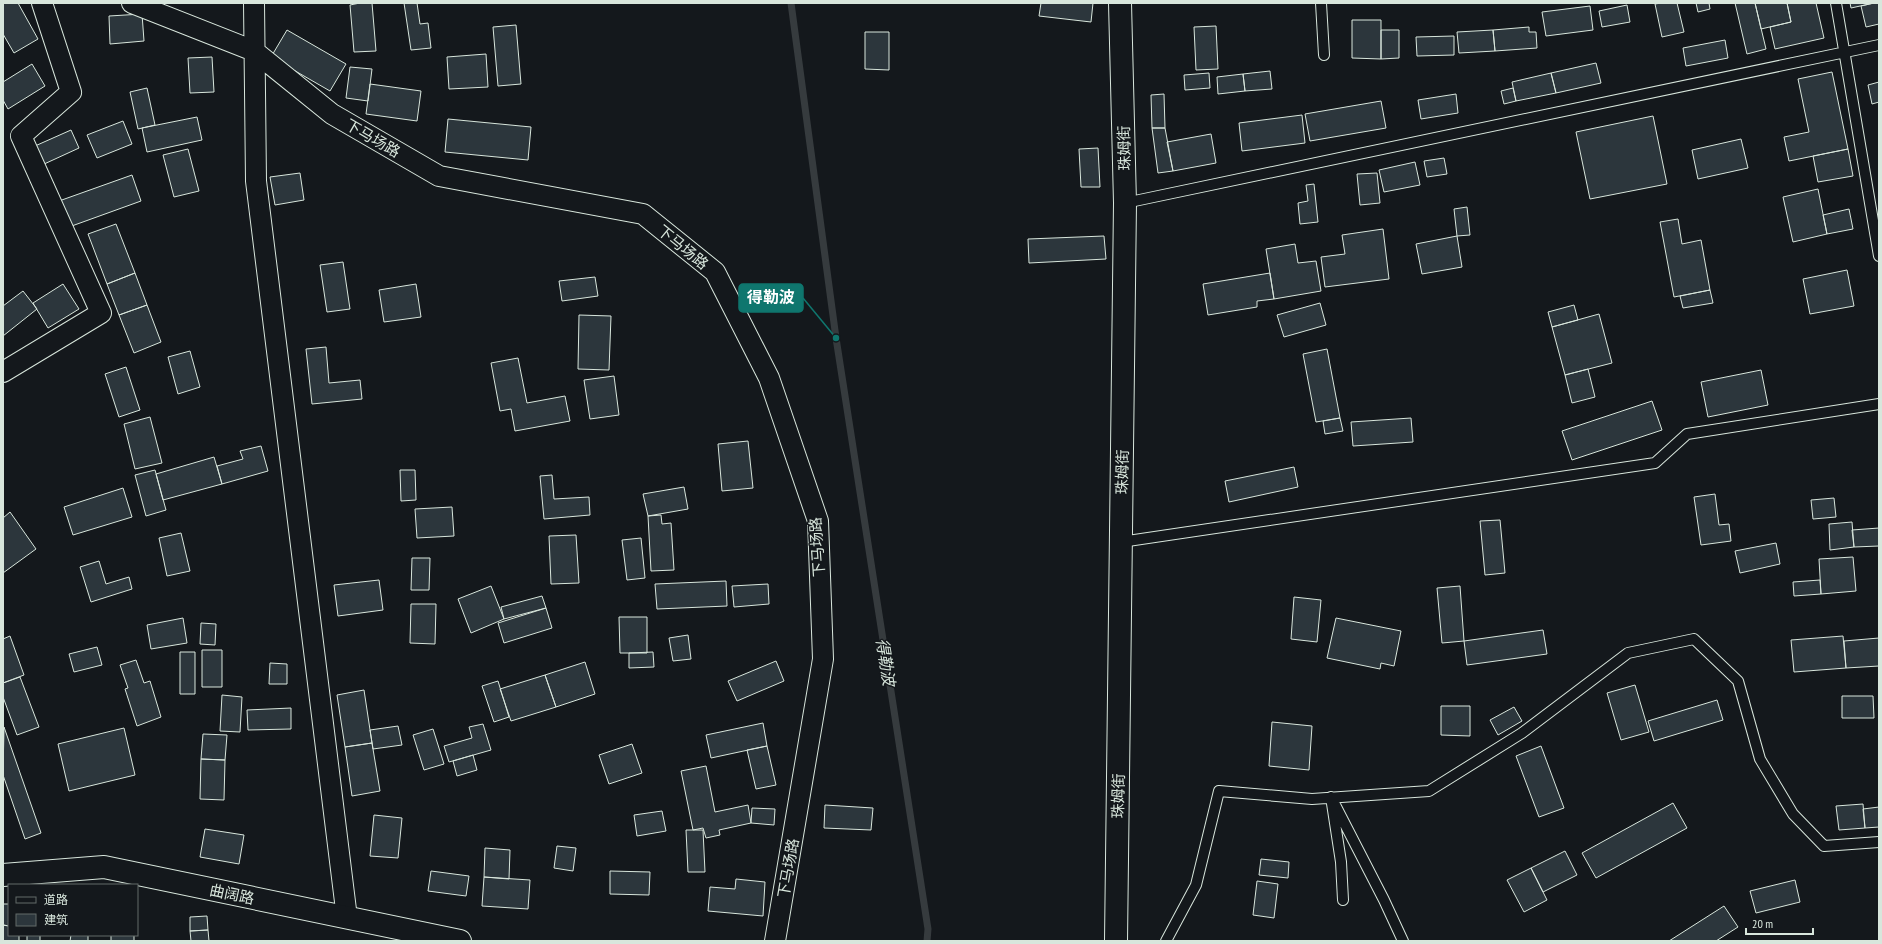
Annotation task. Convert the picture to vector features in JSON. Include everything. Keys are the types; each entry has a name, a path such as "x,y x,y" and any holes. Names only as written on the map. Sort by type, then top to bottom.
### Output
{"main road":[{"name":"珠姆街","path":"1116,941 1125,204 1120,3"},
{"name":"曲阔路","path":"3,875 104,867 460,941"}],"street":[{"path":"3,372 101,313 21,136 71,92 42,3"},
{"name":"下马场路","path":"132,3 254,51 332,114 439,176 643,214 715,272 769,378 818,521 823,659 775,941"},
{"path":"254,3 256,181 347,918"}],"lane":[{"path":"1321,3 1324,55"},
{"path":"1836,3 1879,256"},
{"path":"1125,204 1879,45"},
{"path":"1121,542 1655,463 1687,434 1879,404"},
{"path":"1166,941 1196,885 1219,791 1312,799 1429,791 1522,733 1628,652 1694,639 1738,681 1760,759 1793,814 1824,846 1879,842"},
{"path":"1331,797 1341,862 1343,900"},
{"path":"1331,797 1384,900 1402,941"}],"building":[{"path":"3,3 18,3 38,39 14,53 3,34"},
{"path":"372,3 376,51 354,52 350,5"},
{"path":"404,3 417,3 420,24 428,23 431,48 411,50"},
{"path":"1041,3 1093,3 1091,22 1039,16"},
{"path":"1677,3 1684,32 1662,37 1655,4"},
{"path":"1696,3 1709,3 1710,9 1698,12"},
{"path":"1735,3 1755,3 1766,49 1747,54"},
{"path":"1755,3 1787,3 1791,22 1761,29"},
{"path":"1787,3 1816,3 1824,38 1775,49 1770,27 1791,22"},
{"path":"1850,3 1874,3 1851,8"},
{"path":"1879,3 1879,24 1866,27 1861,6"},
{"path":"1627,5 1630,22 1602,27 1599,11"},
{"path":"1590,6 1593,30 1546,36 1542,12"},
{"path":"142,14 144,41 110,44 109,16"},
{"path":"1352,20 1381,20 1381,59 1352,58"},
{"path":"516,25 521,84 498,86 493,27"},
{"path":"1216,26 1218,69 1196,70 1194,27"},
{"path":"1529,27 1529,32 1536,32 1537,48 1495,51 1493,30"},
{"path":"287,30 346,64 330,91 271,57"},
{"path":"1381,30 1399,30 1399,58 1381,59"},
{"path":"1493,30 1495,51 1459,53 1457,32"},
{"path":"865,32 889,32 889,70 865,69"},
{"path":"1454,36 1454,55 1417,56 1416,37"},
{"path":"1725,40 1728,58 1686,66 1683,48"},
{"path":"486,54 488,87 449,89 447,57"},
{"path":"212,57 214,92 190,93 188,58"},
{"path":"1596,63 1601,83 1556,93 1551,73"},
{"path":"32,64 45,86 8,109 3,100 3,82"},
{"path":"350,67 372,69 368,101 346,98"},
{"path":"1270,71 1272,89 1245,91 1243,74"},
{"path":"1832,72 1848,149 1789,161 1784,137 1809,132 1798,79"},
{"path":"1209,73 1210,88 1185,90 1184,75"},
{"path":"1551,73 1556,93 1516,101 1512,82"},
{"path":"1243,74 1245,91 1218,94 1217,77"},
{"path":"1879,82 1879,102 1872,104 1868,85"},
{"path":"370,84 421,91 417,121 366,114"},
{"path":"147,88 155,125 138,129 130,92"},
{"path":"1513,88 1516,101 1504,104 1501,91"},
{"path":"1164,94 1165,128 1152,128 1151,95"},
{"path":"1456,94 1458,113 1421,119 1418,100"},
{"path":"1381,101 1386,128 1310,141 1305,114"},
{"path":"1302,115 1305,143 1242,151 1239,123"},
{"path":"1653,116 1667,184 1590,199 1576,132"},
{"path":"197,117 202,140 147,152 142,128"},
{"path":"448,119 531,127 528,160 445,152"},
{"path":"123,121 132,144 97,158 87,135"},
{"path":"1152,128 1165,128 1173,171 1158,173"},
{"path":"71,130 79,148 42,165 35,146"},
{"path":"1211,134 1216,163 1173,171 1167,142"},
{"path":"1741,139 1748,168 1698,179 1692,150"},
{"path":"1098,148 1100,187 1081,187 1079,149"},
{"path":"188,149 199,191 174,197 163,155"},
{"path":"1848,149 1853,176 1818,182 1813,156"},
{"path":"1444,158 1447,174 1427,177 1424,161"},
{"path":"1415,162 1420,185 1384,192 1379,170"},
{"path":"300,173 304,200 275,205 270,177"},
{"path":"1377,173 1380,203 1360,205 1357,174"},
{"path":"132,175 141,201 69,227 59,201"},
{"path":"1314,184 1318,222 1300,224 1298,203 1308,201 1306,185"},
{"path":"1818,189 1827,234 1793,242 1783,197"},
{"path":"1467,207 1470,235 1457,236 1454,209"},
{"path":"1849,209 1853,229 1827,234 1823,215"},
{"path":"1678,219 1682,244 1701,240 1710,290 1674,297 1660,222"},
{"path":"116,224 135,273 107,284 88,234"},
{"path":"1383,229 1389,279 1325,287 1321,257 1345,254 1342,235"},
{"path":"1104,236 1106,259 1029,263 1028,239"},
{"path":"1457,236 1462,267 1422,274 1416,244"},
{"path":"1295,244 1298,263 1316,261 1321,291 1274,299 1266,249"},
{"path":"343,262 350,309 327,312 320,265"},
{"path":"1847,270 1854,306 1810,314 1803,279"},
{"path":"135,273 147,305 119,315 107,284"},
{"path":"1270,273 1274,299 1257,301 1257,307 1208,315 1203,284"},
{"path":"595,277 598,296 562,301 559,281"},
{"path":"63,284 79,309 48,328 33,303"},
{"path":"416,284 421,317 384,322 379,290"},
{"path":"1710,290 1713,303 1683,308 1680,296"},
{"path":"23,291 37,309 3,336 3,306"},
{"path":"1320,303 1326,325 1284,337 1277,315"},
{"path":"147,305 161,342 134,353 119,315"},
{"path":"1574,305 1578,320 1552,327 1548,312"},
{"path":"1599,314 1612,363 1565,375 1552,327"},
{"path":"579,315 611,316 609,370 578,369"},
{"path":"326,347 329,383 360,380 362,399 312,404 306,349"},
{"path":"1327,349 1340,418 1316,422 1303,354"},
{"path":"190,351 200,387 178,394 168,357"},
{"path":"518,358 527,403 565,396 570,421 515,431 511,409 500,411 491,363"},
{"path":"126,367 140,410 119,417 105,374"},
{"path":"1588,369 1595,397 1572,403 1565,375"},
{"path":"1761,370 1768,405 1708,417 1701,382"},
{"path":"614,376 619,415 590,419 584,380"},
{"path":"1652,401 1662,430 1572,460 1562,431"},
{"path":"150,417 162,463 135,469 124,424"},
{"path":"1340,418 1343,431 1325,434 1323,421"},
{"path":"1411,418 1413,442 1353,446 1351,422"},
{"path":"748,441 753,488 722,491 718,444"},
{"path":"261,446 268,471 222,484 217,466 243,459 240,451"},
{"path":"214,457 222,484 163,500 156,474"},
{"path":"1294,467 1298,487 1229,502 1225,481"},
{"path":"155,470 166,510 146,516 135,475"},
{"path":"400,470 415,470 416,500 401,501"},
{"path":"552,475 554,499 589,497 590,515 544,519 540,476"},
{"path":"684,487 688,509 648,516 643,494"},
{"path":"123,488 132,517 73,535 64,507"},
{"path":"1715,494 1719,525 1729,524 1731,541 1701,545 1694,497"},
{"path":"1834,498 1836,517 1813,519 1811,500"},
{"path":"452,507 454,536 417,538 415,509"},
{"path":"10,512 36,549 3,573 3,518"},
{"path":"661,515 662,524 671,523 674,570 651,571 648,516"},
{"path":"1500,520 1505,573 1485,575 1480,521"},
{"path":"1852,522 1854,547 1830,550 1829,524"},
{"path":"1879,528 1879,546 1854,547 1852,530"},
{"path":"181,533 190,571 167,576 159,538"},
{"path":"576,535 579,583 551,584 549,536"},
{"path":"641,538 645,578 627,580 622,540"},
{"path":"1776,543 1780,564 1740,573 1735,551"},
{"path":"1853,557 1856,591 1821,594 1819,559"},
{"path":"412,558 430,558 429,590 411,590"},
{"path":"99,561 106,584 129,577 132,589 91,602 80,567"},
{"path":"379,580 383,610 338,616 334,585"},
{"path":"1820,580 1821,594 1794,596 1793,582"},
{"path":"726,581 727,606 657,609 655,584"},
{"path":"768,584 769,604 734,607 732,586"},
{"path":"491,586 504,619 471,633 458,599"},
{"path":"1460,586 1464,641 1442,643 1437,588"},
{"path":"542,596 546,608 504,619 501,607"},
{"path":"1294,597 1321,600 1317,642 1291,639"},
{"path":"411,604 436,604 435,644 410,643"},
{"path":"546,608 552,628 504,643 498,623"},
{"path":"619,617 647,617 647,653 620,653"},
{"path":"183,618 187,643 151,649 147,625"},
{"path":"1336,618 1401,631 1394,666 1381,663 1380,669 1327,658"},
{"path":"201,623 216,624 215,645 200,644"},
{"path":"1543,630 1547,654 1467,665 1464,641"},
{"path":"688,635 691,659 673,661 669,638"},
{"path":"10,636 24,675 3,683 3,639"},
{"path":"1843,636 1846,668 1794,672 1791,640"},
{"path":"1879,638 1879,666 1846,668 1844,641"},
{"path":"97,647 102,665 74,672 69,654"},
{"path":"202,650 222,650 222,687 202,687"},
{"path":"180,652 195,652 195,694 180,694"},
{"path":"653,652 654,667 629,668 629,653"},
{"path":"136,660 144,683 150,681 161,717 137,726 125,689 128,688 120,665"},
{"path":"776,661 784,681 737,701 728,681"},
{"path":"585,662 595,694 556,707 545,675"},
{"path":"270,663 287,664 287,684 269,684"},
{"path":"545,675 556,707 511,721 500,689"},
{"path":"20,677 39,727 17,735 3,697 3,683"},
{"path":"498,681 509,717 494,722 482,686"},
{"path":"1635,685 1649,732 1621,740 1607,693"},
{"path":"364,690 372,743 345,747 337,695"},
{"path":"222,695 242,697 240,732 220,731"},
{"path":"1842,696 1873,696 1874,718 1842,718"},
{"path":"1717,700 1723,720 1654,741 1648,721"},
{"path":"1441,706 1470,706 1470,736 1441,735"},
{"path":"1514,707 1522,721 1498,735 1490,720"},
{"path":"291,708 291,729 248,730 247,710"},
{"path":"1272,722 1312,726 1309,770 1269,766"},
{"path":"763,723 767,746 711,758 706,735"},
{"path":"483,724 491,750 449,762 444,746 472,738 469,727"},
{"path":"398,726 402,745 373,749 370,730"},
{"path":"4,727 41,833 25,839 3,775"},
{"path":"124,728 135,775 69,791 58,744"},
{"path":"433,729 444,764 424,770 413,735"},
{"path":"203,734 227,735 225,760 201,759"},
{"path":"372,743 380,791 352,796 345,747"},
{"path":"632,744 642,773 609,784 599,755"},
{"path":"767,746 776,785 756,789 747,750"},
{"path":"1541,746 1564,808 1539,817 1516,756"},
{"path":"473,755 477,770 457,776 453,761"},
{"path":"201,759 225,760 224,800 200,799"},
{"path":"706,766 715,812 748,805 751,823 719,830 720,835 706,838 703,828 693,830 681,771"},
{"path":"1673,803 1687,828 1596,878 1582,853"},
{"path":"1863,804 1865,828 1839,830 1836,806"},
{"path":"825,805 873,808 871,830 824,828"},
{"path":"1879,807 1879,827 1865,828 1863,809"},
{"path":"752,808 775,809 774,825 751,823"},
{"path":"662,811 666,831 637,836 634,815"},
{"path":"374,815 402,818 398,858 370,856"},
{"path":"205,829 244,835 239,864 200,857"},
{"path":"686,830 703,830 705,872 688,872"},
{"path":"557,846 576,848 573,871 554,868"},
{"path":"485,848 510,850 509,879 484,877"},
{"path":"1565,851 1577,875 1543,892 1531,868"},
{"path":"1261,859 1289,862 1288,878 1259,875"},
{"path":"1531,868 1547,900 1524,912 1507,880"},
{"path":"431,871 469,876 466,896 428,891"},
{"path":"610,871 650,872 649,895 610,894"},
{"path":"484,877 530,880 528,909 482,906"},
{"path":"736,879 765,882 763,916 708,911 710,887 735,889"},
{"path":"1795,880 1800,902 1756,913 1750,891"},
{"path":"1257,881 1278,884 1274,918 1253,915"},
{"path":"3,904 8,904 8,926 3,925"},
{"path":"1724,906 1738,927 1716,941 1669,941"},
{"path":"207,916 208,930 190,931 190,917"},
{"path":"3,925 8,926 8,936 19,936 19,941 3,941"},
{"path":"208,930 209,941 191,941 190,931"},
{"path":"27,936 40,936 40,941 27,941"},
{"path":"71,936 88,936 88,941 70,941"},
{"path":"111,936 134,936 134,941 111,941"}],"waterway":[{"name":"得勒波","path":"791,3 836,338 928,929 927,941"}],"place":[{"name":"得勒波","path":"836,338"}]}
